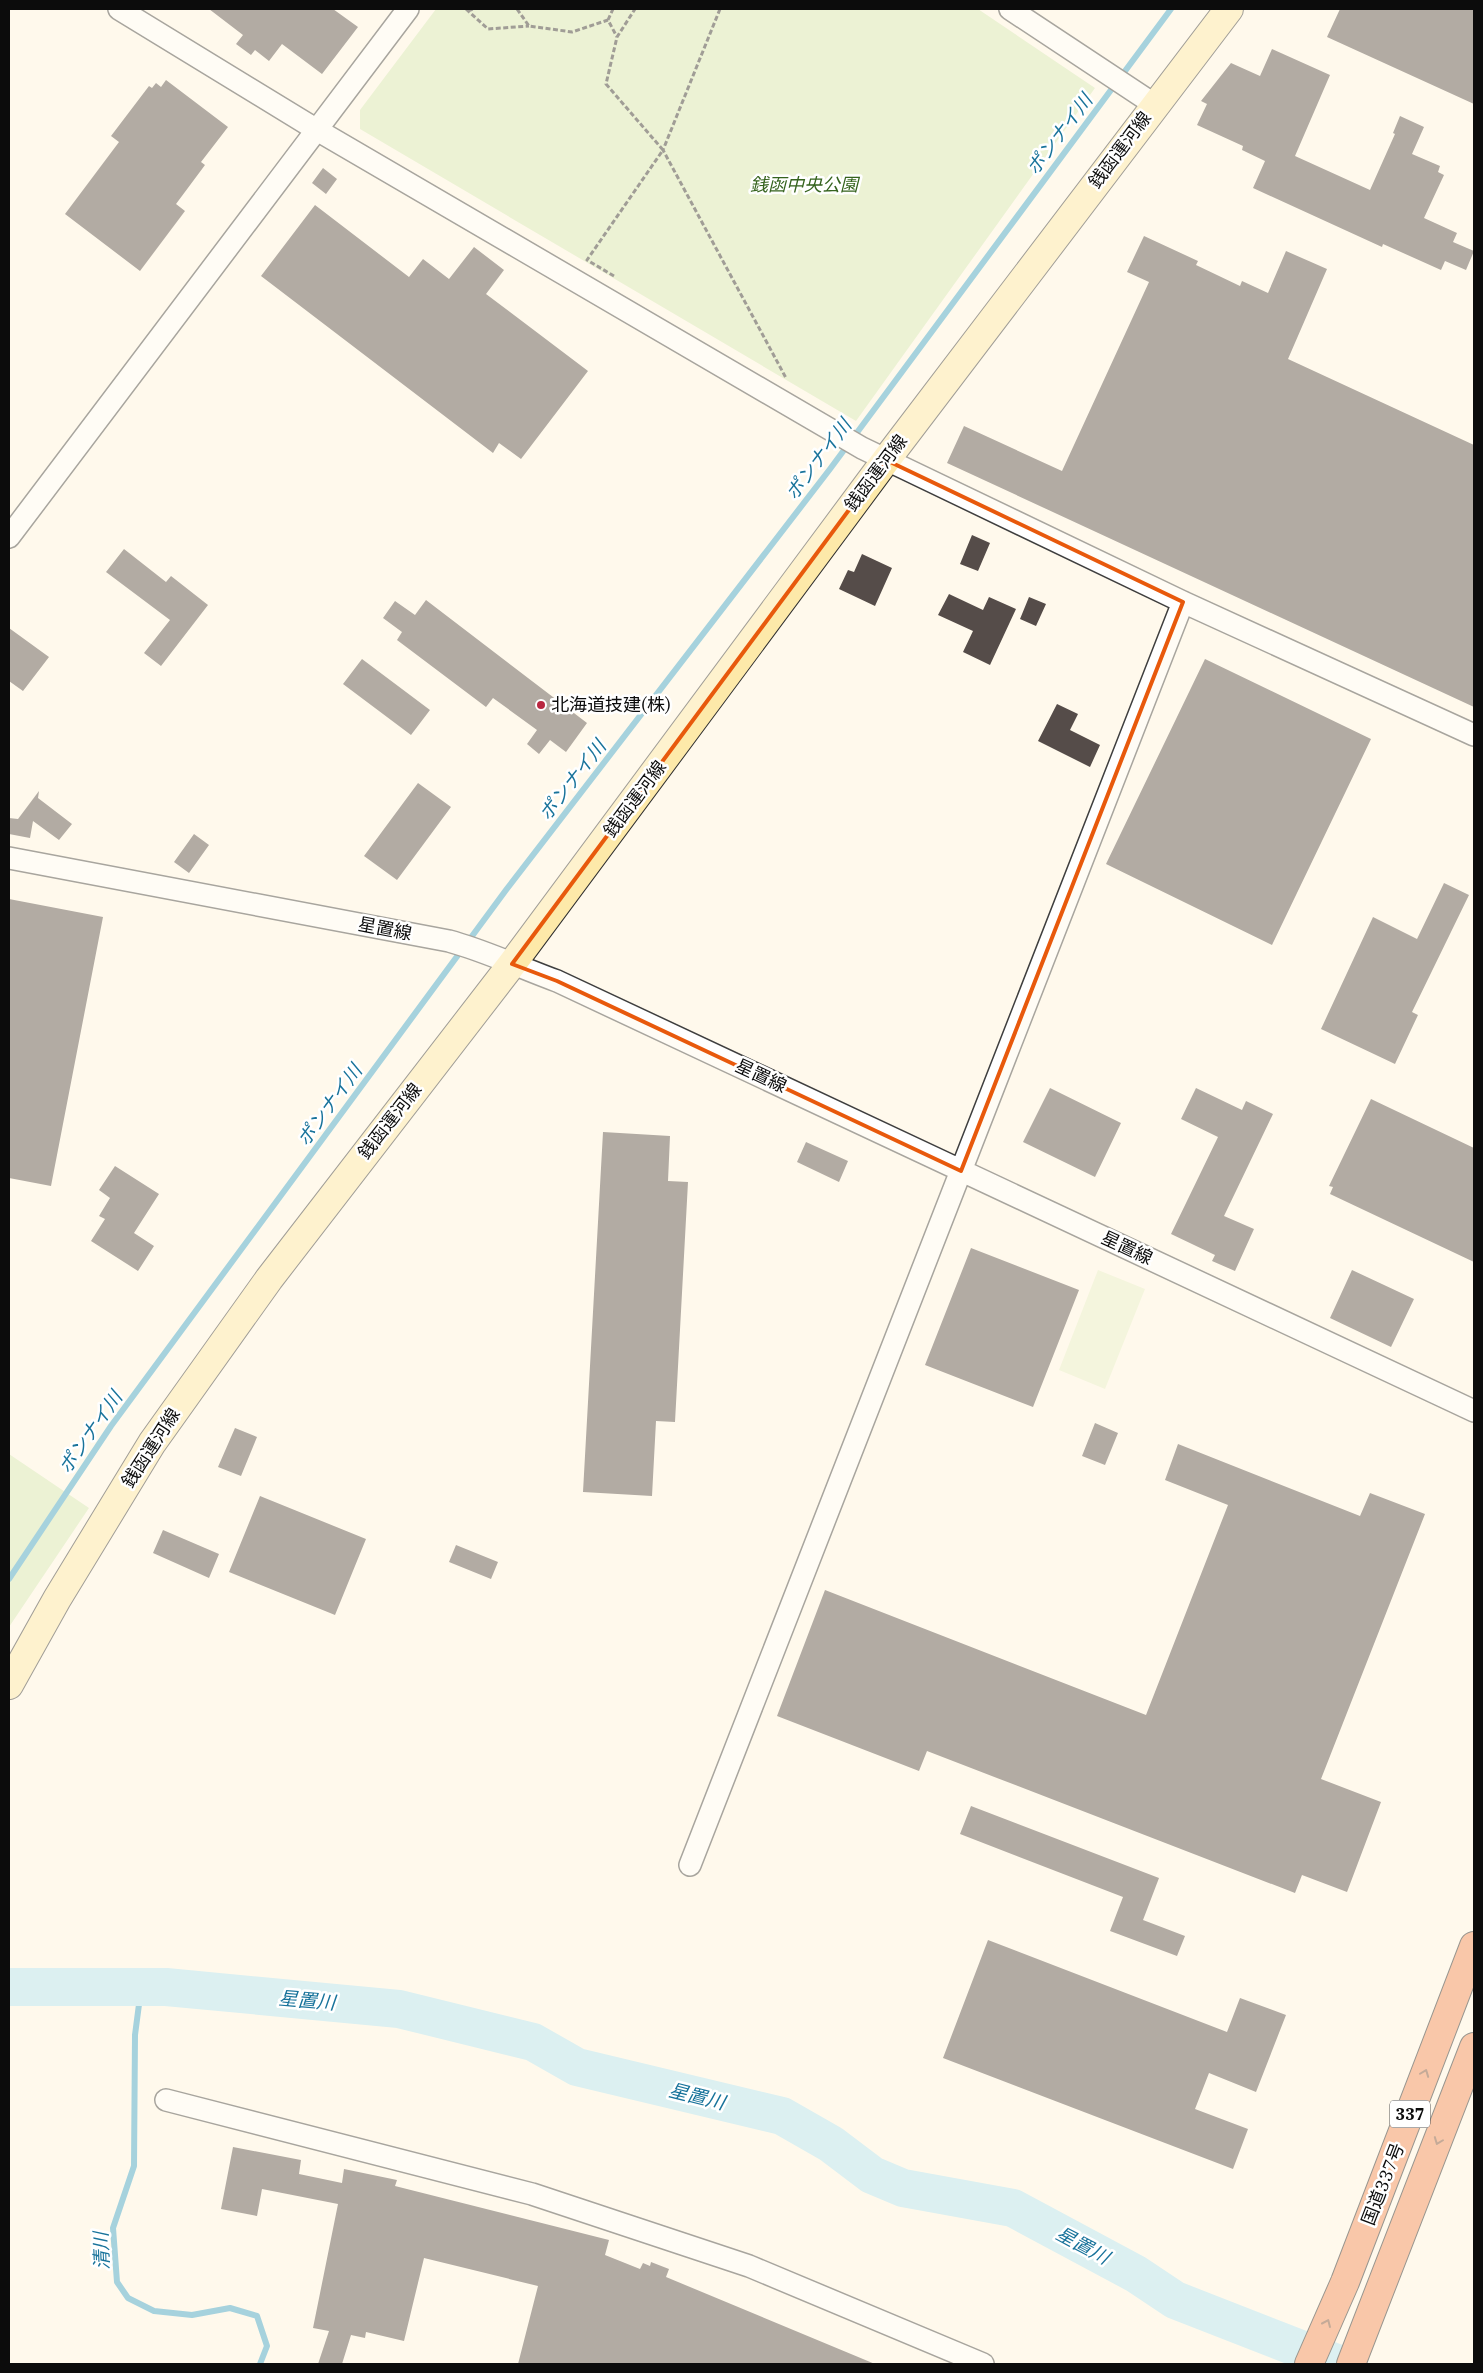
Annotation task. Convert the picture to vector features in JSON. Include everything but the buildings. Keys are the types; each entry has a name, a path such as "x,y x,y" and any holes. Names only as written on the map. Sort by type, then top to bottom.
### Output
{"highway":[{"name":"国道337号","path":"1309,2364 1345,2282 1474,1946"},
{"name":"国道337号","path":"1351,2364 1474,2047"}],"street":[{"path":"119,9 317,130 886,460 1183,602 1474,735"},
{"path":"9,537 408,9"},
{"path":"1010,9 1155,105"},
{"name":"銭函運河線","path":"9,1685 57,1599 157,1435 269,1279 512,964 886,460 1229,9"},
{"path":"690,1865 1183,602"},
{"name":"星置線","path":"9,858 449,941 475,948 566,985 1474,1411"},
{"path":"166,2100 532,2194 749,2266 983,2364"}],"path":[{"path":"467,10 473,9"},
{"path":"518,9 529,26"},
{"path":"467,10 488,29 529,26 572,32 608,20 613,9"},
{"path":"635,9 617,36 606,84 663,150 788,383"},
{"path":"587,260 663,150 720,9"},
{"path":"608,20 617,36"}],"highlighted area":[{"path":"886,460 1183,602 961,1171 557,981 512,964"}],"green space":[{"name":"銭函中央公園","path":"436,9 978,9 1095,88 856,421 360,129 360,110"},
{"path":"1098,1270 1145,1289 1105,1389 1059,1370"},
{"path":"9,1454 89,1508 9,1627"}],"waterway":[{"name":"ポンナイ川","path":"9,1579 111,1426 506,890 830,469 1171,9"},
{"name":"星置川","path":"9,1987 166,1987 399,2009 533,2042 577,2067 782,2116 831,2144 872,2175 903,2188 1013,2208 1136,2274 1175,2300 1339,2364"},
{"name":"清川","path":"141,1989 135,2035 134,2166 113,2228 117,2282 128,2298 154,2311 192,2315 230,2308 257,2316 267,2346 260,2364"}],"place":[{"name":"北海道技建(株)","path":"541,705"}]}
